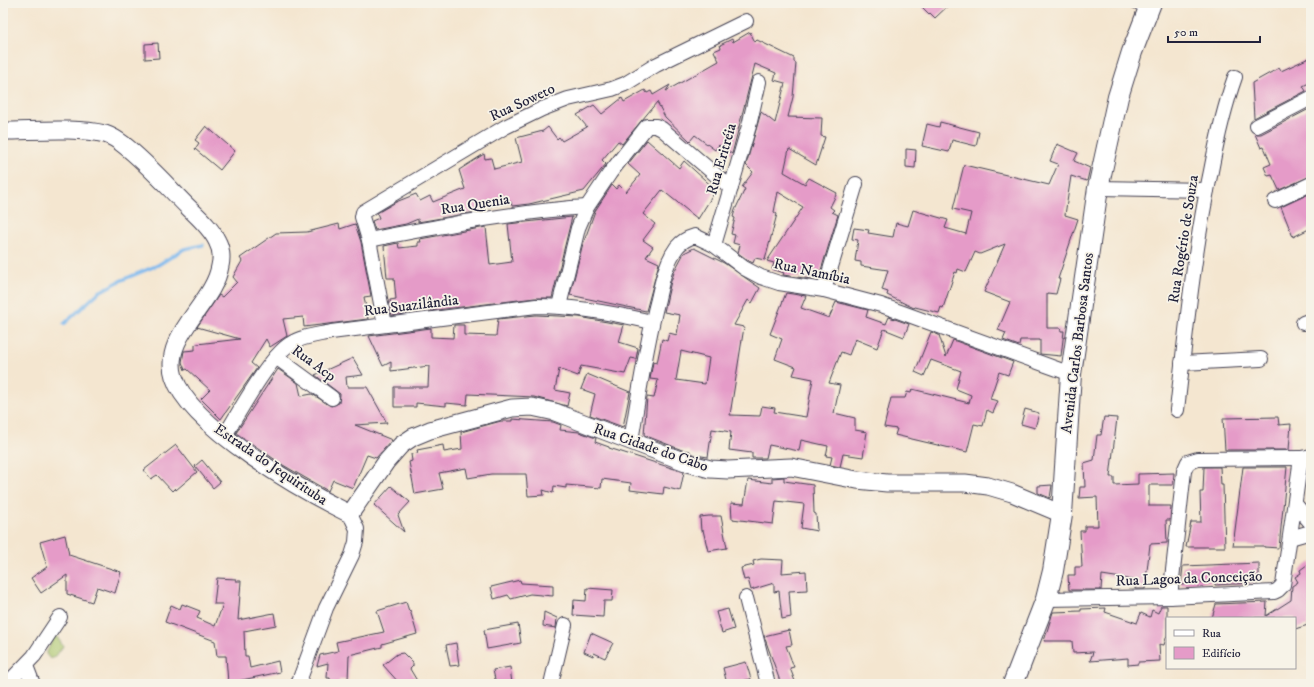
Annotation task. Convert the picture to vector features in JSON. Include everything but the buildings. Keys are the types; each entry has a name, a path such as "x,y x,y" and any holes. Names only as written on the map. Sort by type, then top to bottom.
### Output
{"main road":[{"name":"Avenida Carlos Barbosa Santos","path":"1013,684 1046,599 1058,545 1062,514 1071,374 1098,188 1118,97 1144,6"}],"street":[{"name":"Rua Soweto","path":"369,240 362,217 363,212 505,127 542,109 568,99 612,90 625,84 656,65 746,21"},
{"name":"Rua Rogério de Souza","path":"1178,410 1182,363 1207,190 1224,108 1235,77"},
{"name":"Rua Eritréia","path":"714,245 731,188 759,82"},
{"path":"1257,126 1311,98"},
{"path":"559,306 578,228 587,207 595,193 642,132 652,125 662,129 731,188"},
{"name":"Estrada do Jequirituba","path":"3,131 91,132 107,135 123,143 141,159 216,239 220,248 220,265 218,276 212,288 175,345 172,362 174,376 180,391 192,407 224,436 306,491 350,514"},
{"path":"824,290 856,184"},
{"path":"1276,201 1311,184"},
{"path":"1098,188 1207,190"},
{"name":"Rua Quenia","path":"369,240 393,234 496,217 587,207"},
{"name":"Rua Namíbia","path":"631,441 652,322 662,281 669,261 678,247 686,239 695,236 714,245 744,268 761,278 780,283 824,290 881,305 1071,374"},
{"path":"369,240 385,325"},
{"name":"Rua Suazilândia","path":"224,436 276,357 291,343 304,338 385,325 536,306 559,306 606,312 652,322"},
{"name":"Rua Acp","path":"276,357 332,398"},
{"path":"1182,363 1261,359"},
{"name":"Rua Cidade do Cabo","path":"350,514 372,480 401,446 413,437 430,430 495,412 512,408 532,407 555,412 688,463 710,469 728,470 792,467 857,480 887,483 965,483 988,486 1012,493 1062,514"},
{"path":"1170,597 1184,471 1188,462 1198,459 1306,457"},
{"name":"Rua Lagoa da Conceição","path":"1046,599 1170,597 1274,592 1278,590 1283,585 1295,504 1306,457"},
{"path":"1295,504 1311,523"},
{"path":"298,684 326,608 354,549 357,530 350,514"},
{"path":"1290,538 1311,532"},
{"path":"746,598 768,684"},
{"path":"8,684 30,661 60,616"},
{"path":"551,684 565,625"},
{"path":"30,661 33,684"}],"green space":[{"path":"55,634 63,646 56,656 50,659 46,654"}],"waterway":[{"path":"64,324 99,292 122,280 158,265 184,249 203,245"}]}
